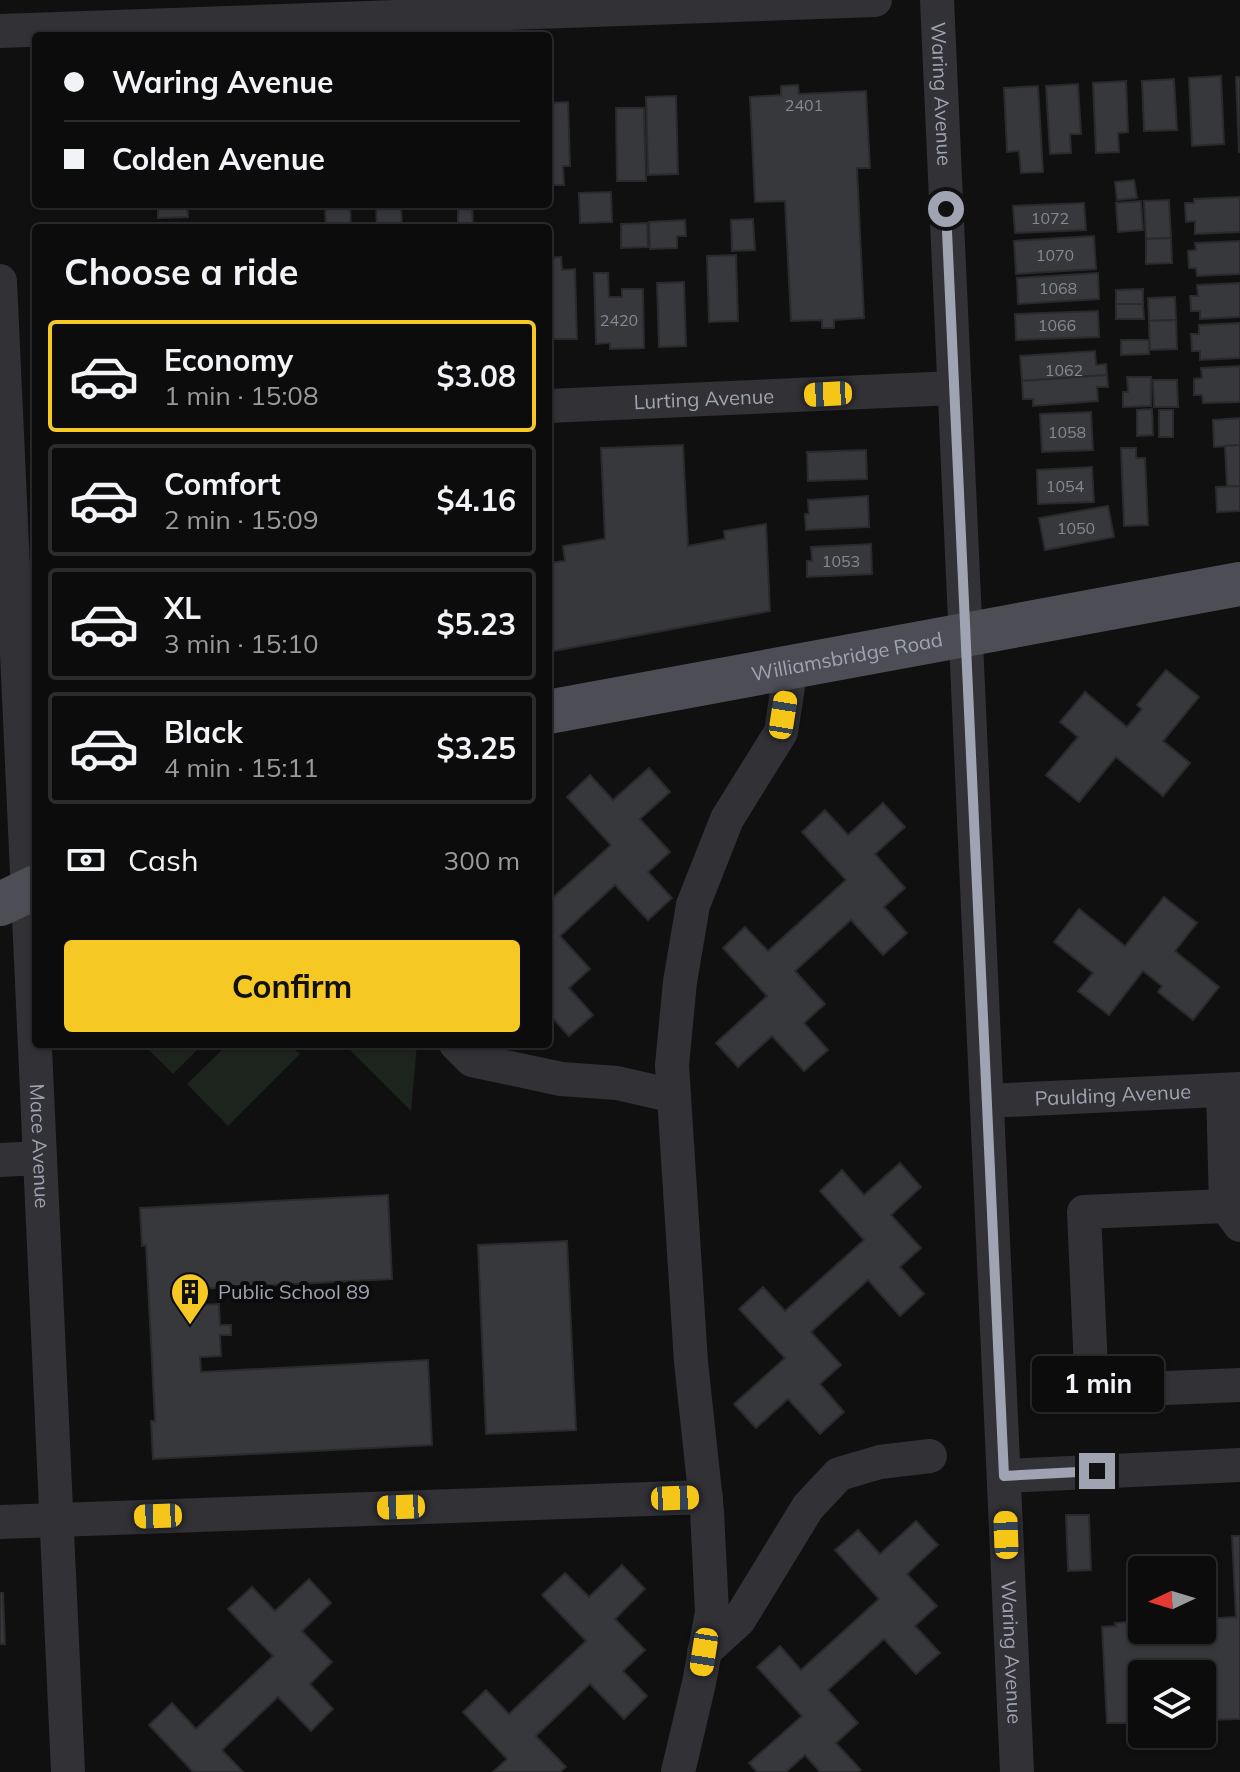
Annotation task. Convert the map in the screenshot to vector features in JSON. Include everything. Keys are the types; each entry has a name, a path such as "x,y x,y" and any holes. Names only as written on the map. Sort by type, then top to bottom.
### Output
{"main road":[{"name":"Williamsbridge Road","path":"552,711 1240,584"}],"street":[{"path":"0,31 875,0"},
{"name":"Waring Avenue","path":"937,0 1017,1772"},
{"name":"Mace Avenue","path":"0,281 14,431 21,894 32,1047"},
{"name":"Lurting Avenue","path":"552,406 954,388"},
{"path":"678,1772 712,1612 706,1497 691,1362 672,1065 693,905 727,819 781,732 791,667"},
{"name":"Mace Avenue","path":"32,1048 40,1158 68,1772"},
{"path":"460,1048 472,1060 561,1079 617,1083 674,1096"},
{"path":"1232,1089 1233,1215 1084,1212 1092,1391 1240,1385"},
{"name":"Paulding Avenue","path":"987,1101 1232,1089"},
{"path":"0,1160 40,1158"},
{"path":"704,1652 739,1620 808,1507 839,1474 880,1462 930,1456"},
{"path":"1004,1476 1240,1465"},
{"path":"0,1522 706,1497"}],"shaded area":[{"path":"147,1048 199,1048 173,1074"},
{"path":"224,1048 293,1048 300,1054 228,1126 187,1084"},
{"path":"348,1048 417,1048 411,1111"}],"building":[{"path":"1221,76 1224,144 1192,146 1189,78"},
{"path":"1236,77 1240,77 1240,152 1239,152"},
{"path":"1174,79 1177,130 1144,131 1142,81"},
{"path":"1126,81 1128,132 1118,133 1119,152 1096,153 1093,83"},
{"path":"1078,84 1081,134 1070,134 1071,153 1050,154 1046,86"},
{"path":"798,85 799,94 866,91 870,168 857,168 864,318 834,320 834,328 822,328 822,320 791,321 785,201 755,202 750,97 781,95 781,86"},
{"path":"1038,86 1043,172 1021,173 1019,151 1007,152 1004,88"},
{"path":"676,96 678,174 648,175 646,97"},
{"path":"568,102 570,166 563,166 564,185 552,185 552,103"},
{"path":"616,108 644,108 646,181 617,181"},
{"path":"1134,180 1137,198 1117,200 1115,182"},
{"path":"611,192 612,222 580,223 579,193"},
{"path":"1240,197 1240,232 1195,234 1195,221 1186,222 1185,203 1194,203 1194,199"},
{"path":"1169,200 1171,238 1146,239 1144,201"},
{"path":"1141,201 1143,230 1118,232 1116,203"},
{"path":"1084,203 1086,230 1015,233 1013,206"},
{"path":"158,208 187,208 188,217 158,218"},
{"path":"325,208 350,208 351,224 326,224"},
{"path":"376,208 401,208 402,224 377,224"},
{"path":"458,208 472,208 473,224 458,224"},
{"path":"753,219 755,250 732,251 731,220"},
{"path":"685,220 686,236 677,236 677,248 650,249 649,222"},
{"path":"647,223 648,247 621,248 621,224"},
{"path":"1094,236 1096,269 1016,274 1014,241"},
{"path":"1171,238 1172,263 1146,264 1146,239"},
{"path":"1240,241 1240,274 1197,276 1196,268 1189,268 1188,251 1196,250 1195,243"},
{"path":"736,255 738,321 709,322 707,256"},
{"path":"561,257 562,270 575,269 577,339 552,339 552,258"},
{"path":"594,273 608,273 609,297 622,297 622,289 643,289 644,348 610,349 610,343 596,344"},
{"path":"1098,273 1099,299 1018,304 1017,278"},
{"path":"684,282 686,346 659,347 657,283"},
{"path":"1240,283 1240,317 1200,319 1200,311 1191,311 1190,296 1198,296 1197,285"},
{"path":"1143,289 1143,304 1116,304 1116,290"},
{"path":"1175,297 1176,320 1149,321 1148,298"},
{"path":"1116,304 1143,304 1144,319 1116,319"},
{"path":"1098,311 1099,337 1016,340 1015,314"},
{"path":"1176,320 1177,349 1150,350 1149,321"},
{"path":"1240,323 1240,358 1200,360 1200,351 1192,351 1191,334 1199,334 1199,325"},
{"path":"1121,340 1149,340 1149,354 1121,355"},
{"path":"1095,351 1096,365 1106,364 1107,375 1022,381 1020,356"},
{"path":"1240,366 1240,402 1203,403 1202,395 1194,395 1194,379 1202,378 1201,368"},
{"path":"1107,375 1108,387 1097,387 1098,401 1033,406 1033,399 1023,399 1022,381"},
{"path":"1127,377 1151,377 1151,406 1123,407 1123,392 1128,392"},
{"path":"1153,380 1177,380 1178,407 1154,407"},
{"path":"1152,409 1153,435 1137,436 1137,410"},
{"path":"1159,410 1173,410 1173,437 1159,437"},
{"path":"1091,412 1093,450 1042,452 1040,414"},
{"path":"1240,418 1240,445 1214,447 1213,420"},
{"path":"683,445 688,546 725,539 724,531 766,524 770,611 552,651 552,563 565,561 563,546 605,539 601,448"},
{"path":"1240,445 1240,486 1227,487 1225,446"},
{"path":"1121,448 1136,448 1136,458 1145,458 1148,525 1124,526"},
{"path":"866,450 867,479 808,481 807,452"},
{"path":"1092,467 1094,502 1038,504 1037,470"},
{"path":"1240,486 1240,511 1217,512 1216,487"},
{"path":"868,496 869,527 806,530 808,500"},
{"path":"1108,506 1114,537 1045,550 1039,518"},
{"path":"871,544 872,574 807,577 807,561 812,561 811,547"},
{"path":"1166,670 1199,697 1163,741 1190,763 1163,796 1116,757 1079,802 1046,775 1078,737 1060,722 1085,692 1127,727 1142,709 1137,705"},
{"path":"649,768 670,792 640,819 670,852 648,872 672,898 648,920 615,885 560,936 590,969 569,988 593,1015 569,1036 552,1017 552,898 611,845 567,797 590,775 613,800"},
{"path":"883,803 905,827 875,854 905,888 884,907 907,933 883,955 851,920 795,971 825,1004 804,1023 828,1050 804,1071 772,1036 738,1067 716,1043 767,996 723,948 745,927 768,951 846,880 802,832 825,810 848,835"},
{"path":"1164,897 1197,923 1175,951 1219,987 1193,1020 1158,992 1162,986 1143,971 1109,1015 1078,991 1093,973 1054,942 1079,909 1125,946"},
{"path":"900,1163 921,1187 891,1215 921,1248 900,1267 924,1294 900,1316 868,1280 811,1332 841,1365 820,1384 844,1412 820,1434 788,1399 756,1428 734,1404 785,1358 739,1309 763,1287 785,1311 864,1240 820,1191 842,1170 864,1195"},
{"name":"Public School 89","path":"388,1195 392,1279 196,1289 197,1305 219,1304 220,1325 231,1325 231,1335 220,1335 221,1356 200,1357 201,1372 428,1360 432,1445 153,1459 151,1421 155,1421 146,1245 142,1246 140,1208"},
{"path":"567,1241 576,1430 486,1434 478,1245"},
{"path":"1066,1515 1089,1515 1091,1570 1068,1571"},
{"path":"916,1521 938,1545 907,1574 937,1606 915,1626 940,1653 916,1674 884,1639 828,1690 858,1723 836,1743 861,1770 858,1772 820,1772 805,1755 786,1772 757,1772 749,1763 802,1716 757,1667 780,1646 801,1670 879,1599 835,1550 858,1530 880,1554"},
{"path":"1232,1536 1240,1536 1240,1719 1216,1720 1216,1660 1128,1660 1128,1723 1107,1723 1102,1627 1128,1622 1128,1644 1216,1644 1216,1618 1236,1617"},
{"path":"622,1565 645,1589 615,1619 645,1650 623,1671 647,1696 624,1719 590,1684 536,1736 566,1767 560,1772 493,1772 507,1759 463,1712 486,1690 509,1714 586,1641 542,1595 565,1573 589,1597"},
{"path":"309,1579 331,1603 302,1631 332,1662 310,1684 333,1709 311,1731 278,1697 222,1750 243,1772 193,1772 149,1725 172,1703 196,1729 273,1656 228,1609 252,1587 275,1611"},
{"path":"0,1593 3,1593 5,1644 0,1644"}],"place":[{"name":"Public School 89","path":"190,1326"}],"route":[{"path":"946,209 1004,1476 1097,1471"}]}
